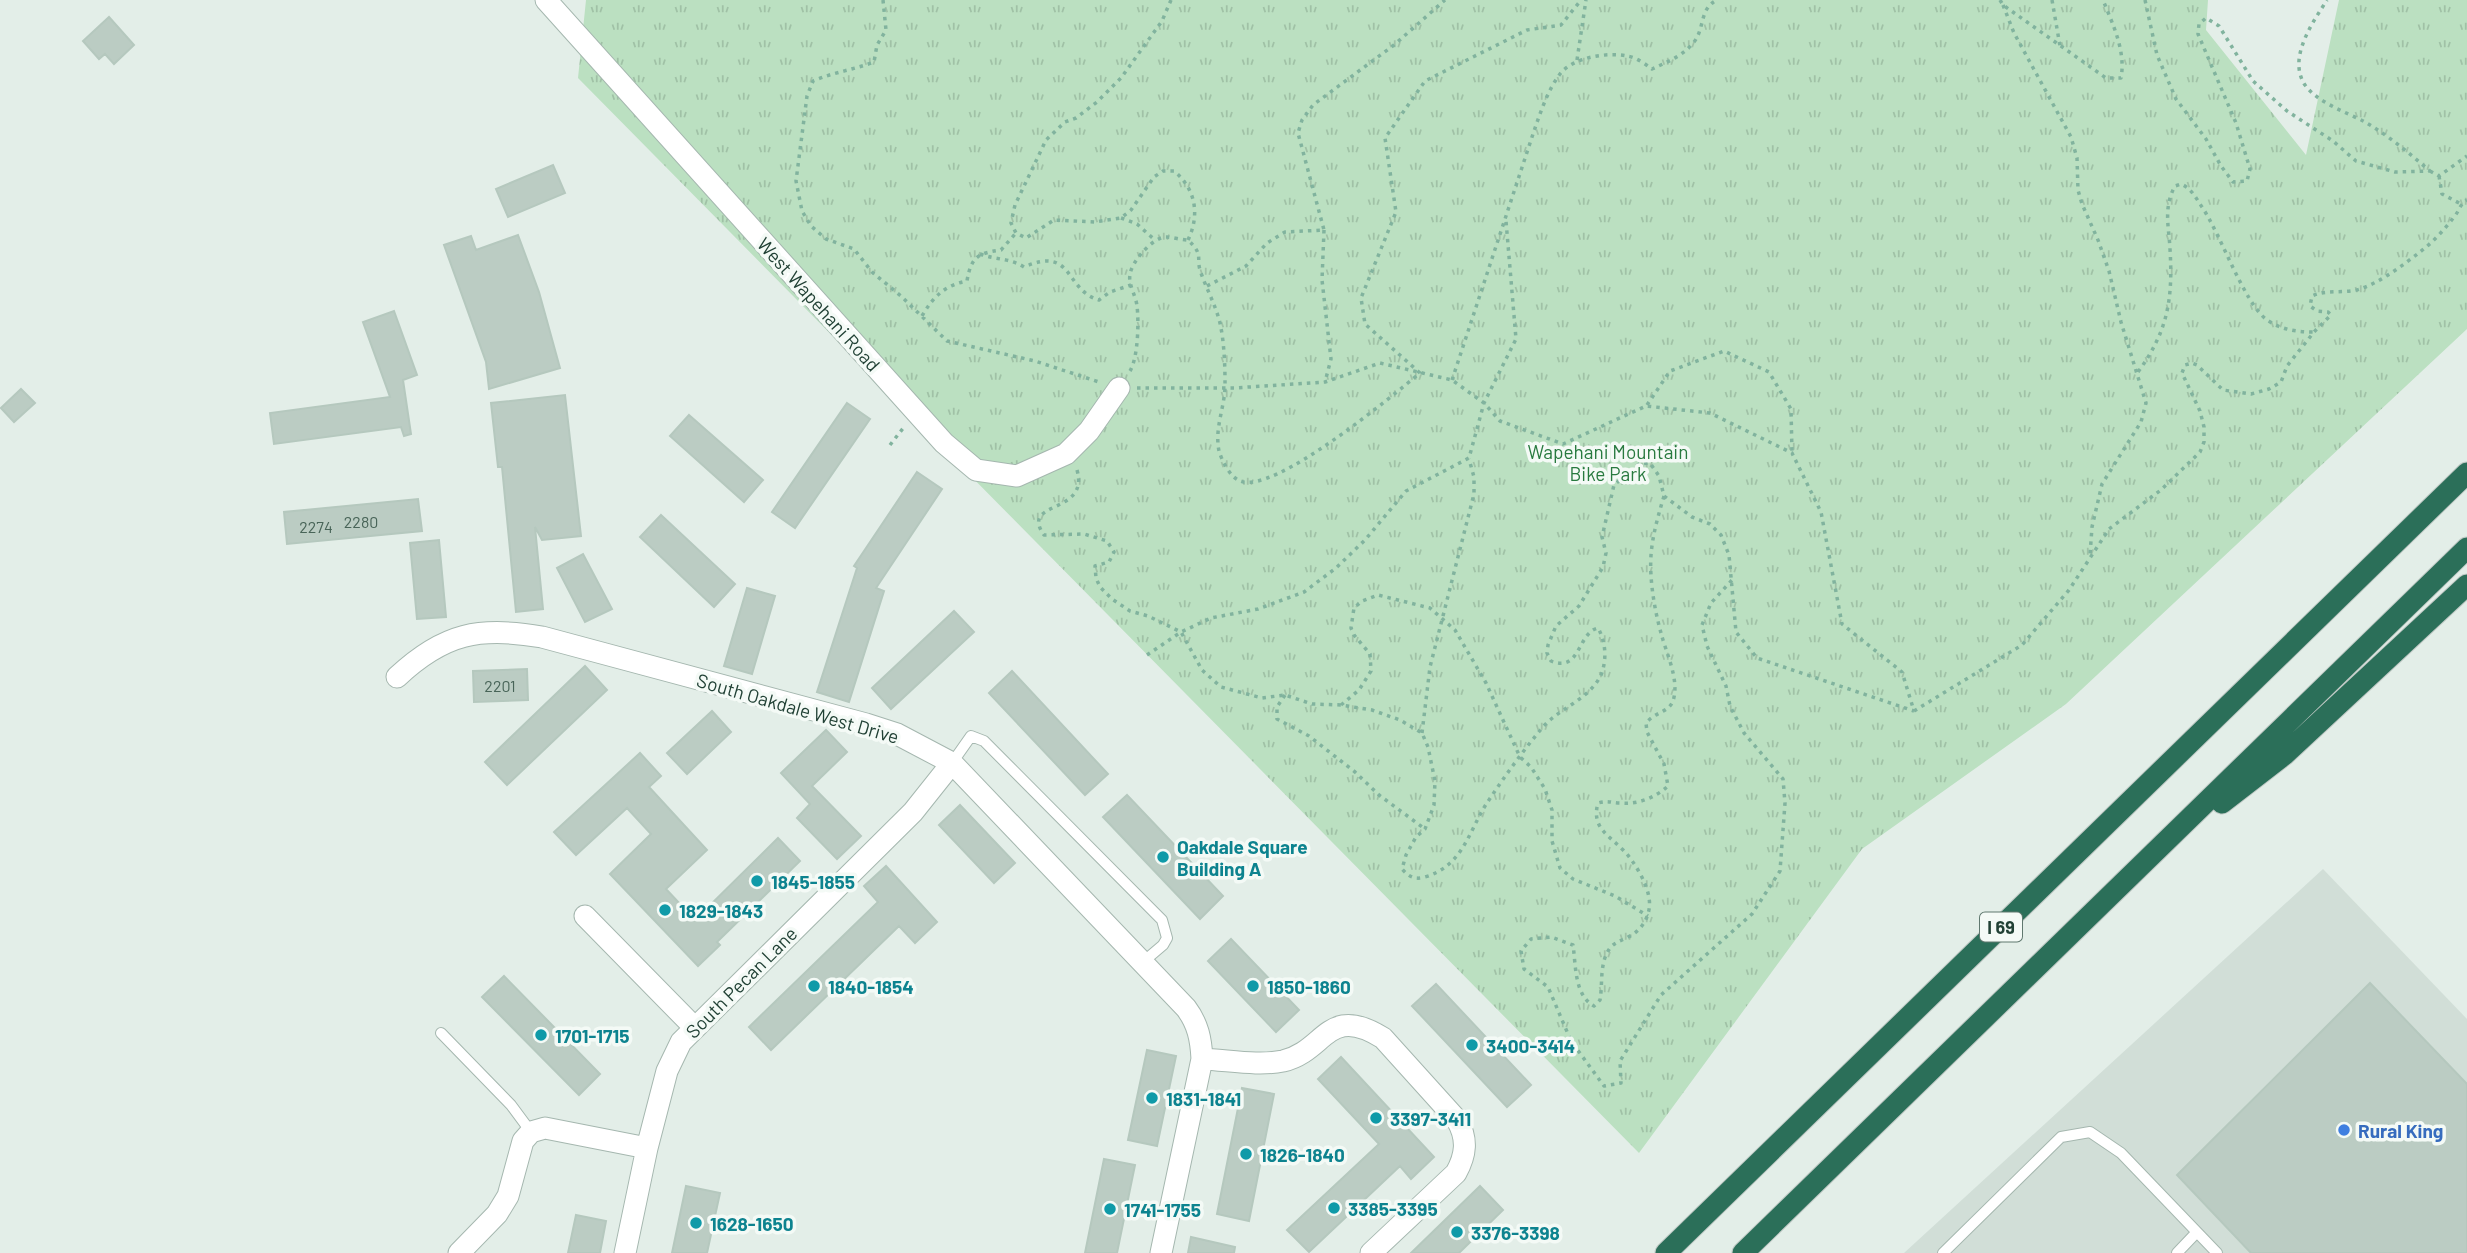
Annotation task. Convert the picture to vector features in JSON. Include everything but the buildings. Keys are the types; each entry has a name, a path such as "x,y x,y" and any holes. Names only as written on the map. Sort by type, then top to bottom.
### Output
{"highway":[{"path":"2337,600 2467,455"},
{"name":"I 69","path":"1666,1253 2467,473"},
{"name":"I 69","path":"1743,1253 2467,548"},
{"path":"2140,866 2284,755 2467,585"}],"street":[{"name":"West Wapehani Road","path":"546,0 944,443 976,470 1017,476 1066,454 1089,431 1119,388"},
{"name":"South Oakdale West Drive","path":"397,677 431,650 455,638 484,631 509,631 542,637 897,734 952,763 1161,981 1195,1020 1202,1059"},
{"name":"South Pecan Lane","path":"625,1253 647,1148 667,1071 681,1042 913,812 952,763"},
{"path":"585,916 694,1027"},
{"path":"1161,1253 1202,1059 1267,1063 1285,1060 1338,1026 1354,1026 1383,1038 1457,1120 1464,1133 1465,1147 1456,1173 1371,1253"},
{"path":"459,1253 497,1214 508,1196 523,1141 531,1132 545,1128 647,1148"}],"lane":[{"path":"952,763 971,736 984,741 1163,920 1167,938 1163,945 1143,962"},
{"path":"441,1033 511,1105 531,1132"},
{"path":"1943,1253 2061,1137 2090,1132 2122,1153 2217,1253"},
{"path":"2177,1253 2197,1232"}],"path":[{"path":"883,0 886,30 877,45 874,62 860,68 837,71 813,81 807,96 796,181 802,211 811,226 826,239 854,249 872,272 947,341 1035,361 1119,388 1225,388 1325,382 1380,363 1452,380 1484,403 1500,421 1563,443 1646,406 1710,413 1792,453"},
{"path":"1156,241 1137,224 1122,218 1095,222 1054,220 1026,238 1016,233 1011,222 1015,205 1046,140 1065,121 1076,118 1097,102 1121,78 1162,21 1171,0"},
{"path":"1325,382 1331,359 1322,280 1324,230 1298,133 1302,120 1313,105 1394,45 1445,0"},
{"path":"1576,61 1584,0"},
{"path":"1420,373 1365,324 1361,298 1396,212 1385,138 1425,81 1527,30 1561,25 1584,0"},
{"path":"1452,380 1546,97 1561,72 1576,61 1602,56 1628,55 1651,69 1680,56 1695,41 1703,13 1717,0"},
{"path":"2052,0 2060,46"},
{"path":"2002,2 2106,78 2121,78 2123,64 2119,46 2103,0"},
{"path":"2144,0 2157,55 2176,99 2233,182 2247,181 2250,169 2236,123 2197,34 2199,24 2206,18 2219,26 2253,81 2287,111 2333,141 2356,161 2395,172 2430,171"},
{"path":"2327,0 2302,43 2300,63 2304,83 2335,107 2390,137 2439,176"},
{"path":"2002,2 2014,33 2071,137 2077,158 2078,190 2098,240 2146,403 2130,442 2108,470 2102,484 2092,527 2090,558"},
{"path":"2439,176 2467,156"},
{"path":"1122,218 1154,177 1163,171 1174,171 1190,188 1194,201 1195,225 1188,240"},
{"path":"2439,176 2442,194 2461,204"},
{"path":"2137,373 2151,355 2165,323 2171,269 2166,225 2168,204 2175,186 2181,184 2191,191 2214,224 2245,289 2264,318 2292,332 2314,332"},
{"path":"1914,711 2022,645 2068,590 2109,528 2161,490 2200,452 2204,442 2204,427 2200,411 2182,373 2185,365 2197,365 2223,390 2251,394 2281,382 2287,366 2331,315 2310,306 2312,296 2320,292 2340,293 2360,289 2377,281 2435,240 2455,216 2461,204 2467,200"},
{"path":"1506,221 1516,339 1484,403 1469,458 1474,477 1474,494 1430,667 1422,733 1428,747 1435,781 1434,805 1425,829 1416,836 1402,869 1409,877 1419,878 1446,868 1469,841 1485,807 1543,726 1559,712 1581,699 1597,681 1604,664 1604,643 1598,628 1589,632 1576,655 1566,663 1559,665 1551,661 1548,645 1556,626 1579,606 1603,567 1606,553 1602,537 1614,485 1639,464 1650,463 1659,476 1664,496 1652,535 1651,576 1675,693 1671,705 1665,711 1654,713 1646,723 1647,732 1664,764 1668,786 1657,795 1641,801 1619,804 1608,800 1598,803 1595,814 1601,830 1626,853 1645,885 1650,899 1648,916 1630,936 1617,941 1609,949 1603,963 1600,1000 1594,1006 1585,1000 1580,990 1573,945 1551,937 1531,939 1521,951 1524,969 1548,987 1571,1041 1604,1086 1621,1083 1620,1062 1661,995 1752,914 1780,871 1785,803 1783,779 1744,733 1730,706 1726,686 1707,646 1702,625 1711,603 1732,580"},
{"path":"1207,286 1246,266 1267,243 1285,232 1324,230"},
{"path":"922,316 933,299 948,286 967,281 973,261 980,254 1001,250 1016,233"},
{"path":"1119,388 1134,364 1137,349 1137,308 1129,278 1132,269 1156,241 1165,236 1188,240 1200,257 1199,267 1220,324 1225,388 1218,434 1220,452 1229,472 1239,481 1252,483 1288,467 1347,432 1420,373"},
{"path":"980,254 1012,260 1024,267 1037,261 1052,261 1066,267 1086,296 1099,300 1110,292 1132,284"},
{"path":"1646,406 1670,371 1724,351 1769,372 1791,409 1792,453 1821,512 1842,624 1902,671 1914,711"},
{"path":"1066,454 1078,472 1080,485 1076,494 1043,513 1039,519 1040,530 1044,535 1084,534 1107,541 1114,552 1109,562 1095,566 1100,587 1130,611 1148,616 1181,632 1202,670 1221,687 1262,698 1285,695 1312,704 1372,710 1400,720 1422,733"},
{"path":"1147,655 1181,632 1211,618 1258,609 1304,592 1336,568 1379,524 1406,491 1469,458"},
{"path":"1664,496 1692,517 1710,524 1721,535 1729,555 1736,632 1758,658 1914,711"},
{"path":"1340,705 1359,690 1371,671 1370,654 1351,628 1354,608 1362,601 1378,595 1430,608 1455,630 1486,683 1520,757 1531,767 1545,789 1552,810 1552,841 1560,868 1566,874 1615,896 1648,916"},
{"path":"1285,695 1278,707 1277,719 1309,736 1355,772 1379,796 1425,829"}],"shaded area":[{"path":"2323,869 2467,1019 2467,1253 1904,1253"}],"green space":[{"name":"Wapehani Mountain Bike Park","path":"586,0 2208,0 2206,30 2306,155 2339,0 2467,0 2467,329 2066,704 1862,849 1639,1153 578,78"}],"place":[{"name":"Oakdale Square Building A","path":"1163,857"},
{"name":"1845-1855","path":"757,881"},
{"name":"1829-1843","path":"665,910"},
{"name":"1840-1854","path":"814,986"},
{"name":"1850-1860","path":"1253,986"},
{"name":"1701-1715","path":"541,1035"},
{"name":"3400-3414","path":"1472,1045"},
{"name":"1831-1841","path":"1152,1098"},
{"name":"3397-3411","path":"1376,1118"},
{"name":"Rural King","path":"2344,1130"},
{"name":"1826-1840","path":"1246,1154"},
{"name":"3385-3395","path":"1334,1208"},
{"name":"1741-1755","path":"1110,1209"},
{"name":"1628-1650","path":"696,1223"},
{"name":"3376-3398","path":"1457,1232"}]}
